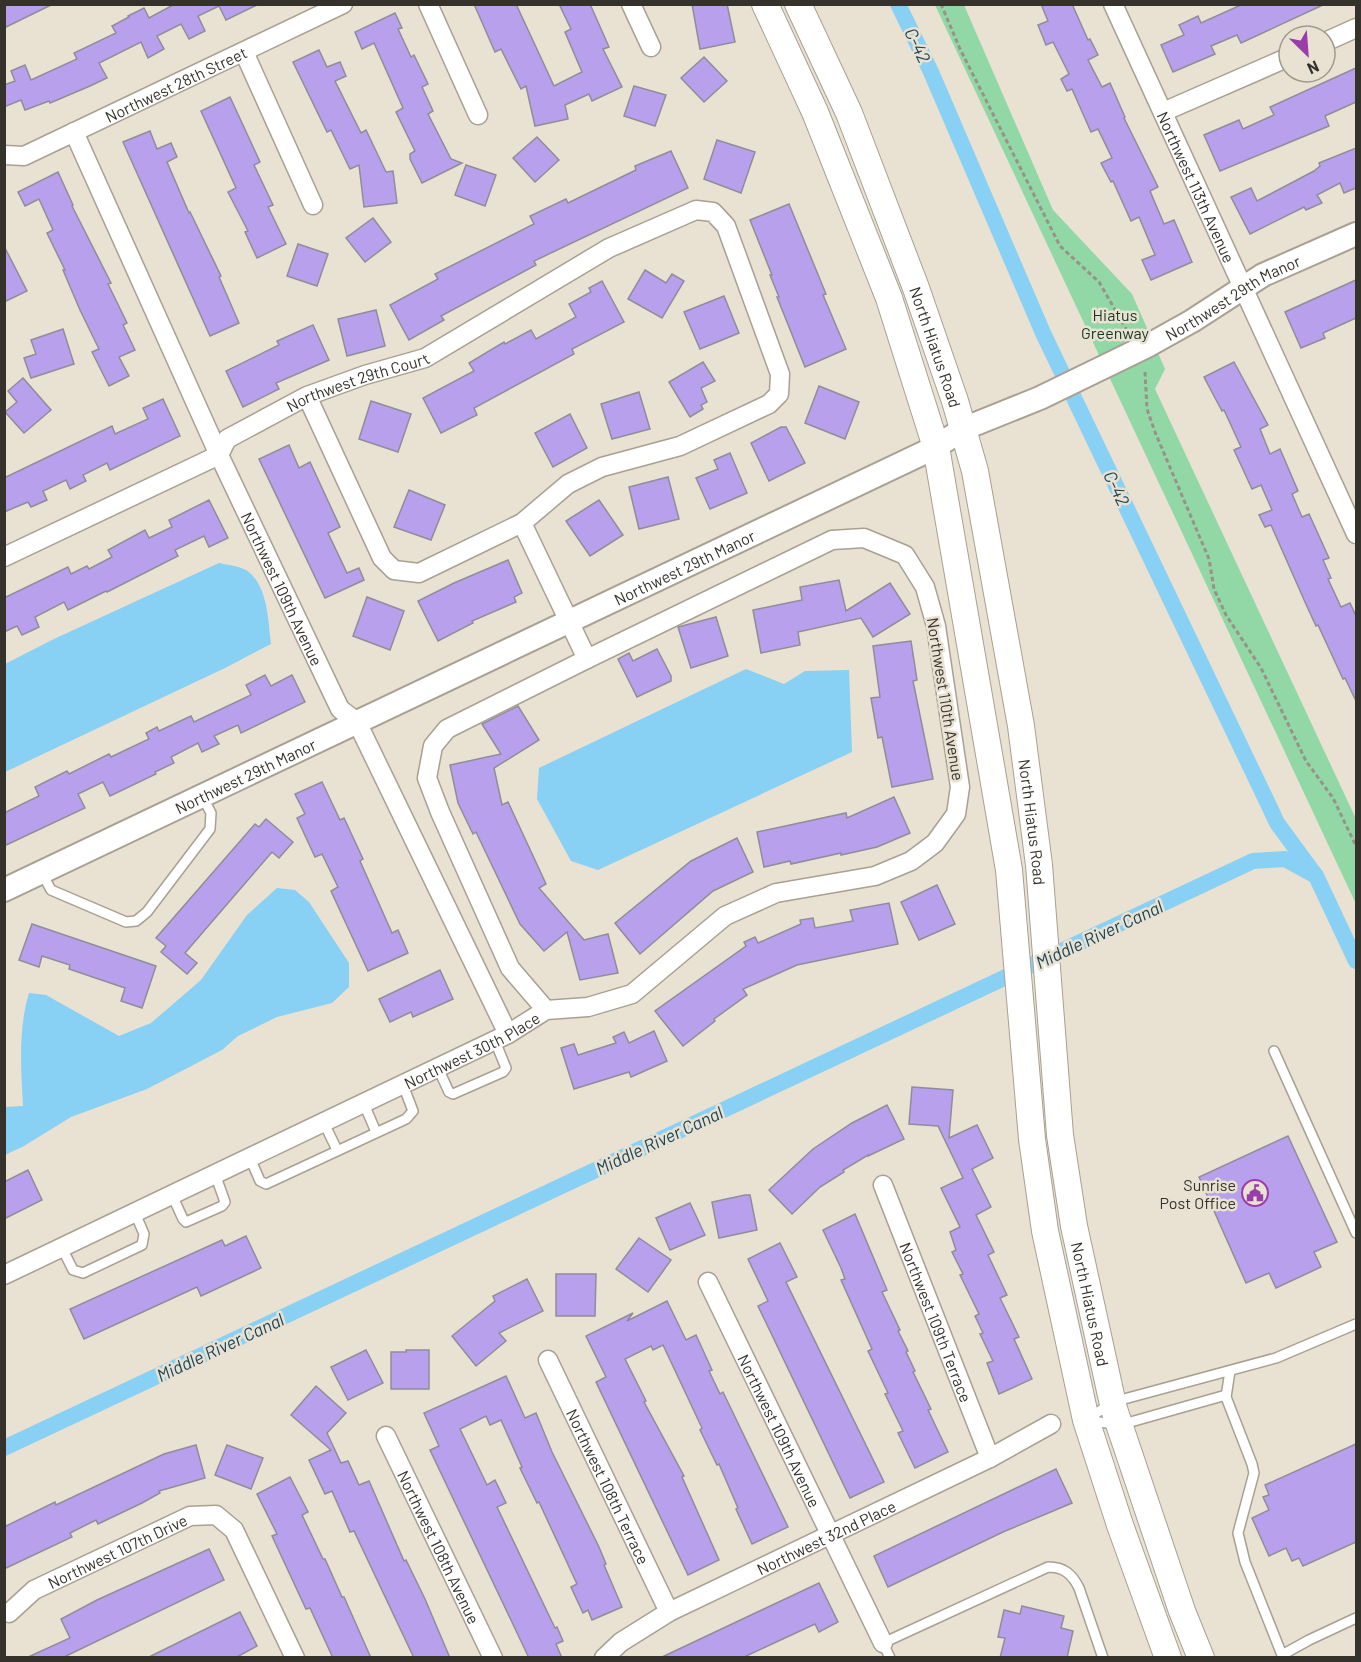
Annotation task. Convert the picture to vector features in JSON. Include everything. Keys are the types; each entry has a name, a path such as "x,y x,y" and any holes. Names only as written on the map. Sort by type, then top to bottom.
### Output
{"main road":[{"name":"North Hiatus Road","path":"765,4 815,112 884,287 936,447 1009,870 1032,1139 1045,1231 1086,1420 1120,1525 1168,1658"},
{"name":"North Hiatus Road","path":"798,4 853,124 916,288 975,471 1022,726 1039,865 1060,1135 1074,1226 1116,1413 1182,1611 1201,1658"}],"street":[{"name":"Northwest 28th Street","path":"4,155 24,156 343,4"},
{"path":"428,4 478,115"},
{"path":"631,4 651,47"},
{"name":"Northwest 113th Avenue","path":"1113,4 1243,286 1352,512 1356,534"},
{"path":"1337,37 1356,28"},
{"path":"244,52 313,205"},
{"path":"1163,112 1277,62"},
{"name":"Northwest 109th Avenue","path":"74,132 219,455 340,709 357,722 502,1037"},
{"name":"Northwest 29th Court","path":"4,557 219,455 227,439 307,396 364,375 425,358 609,248 696,210 713,212 726,226 780,374 779,394 769,404 681,446 602,467 568,484 522,523"},
{"name":"Northwest 29th Manor","path":"4,890 936,447 963,429 1040,398 1096,371 1184,326 1263,275 1356,234"},
{"path":"307,396 382,558 394,570 419,573 522,523 587,659 447,729 433,746 427,778 510,968 546,1010"},
{"name":"Northwest 110th Avenue","path":"587,659 832,540 864,538 904,555 925,587 936,626 960,787 956,814"},
{"name":"Northwest 30th Place","path":"4,1275 502,1037 546,1010 588,1007 632,994 725,916 776,893 874,876 911,861 935,843 956,814"},
{"name":"Northwest 109th Terrace","path":"883,1185 990,1458"},
{"name":"Northwest 109th Avenue","path":"708,1282 887,1650"},
{"name":"Northwest 108th Terrace","path":"548,1360 669,1612"},
{"name":"Northwest 32nd Place","path":"604,1658 621,1642 669,1612 990,1458 1051,1424"},
{"name":"Northwest 108th Avenue","path":"386,1436 493,1658"},
{"name":"Northwest 107th Drive","path":"9,1613 34,1590 190,1516 216,1515 234,1530 295,1658"}],"lane":[{"path":"42,872 51,890 126,922 136,921 147,912 210,829 211,813 202,796"},
{"path":"438,1068 449,1092 453,1094 503,1072 506,1068 502,1037"},
{"path":"1274,1051 1356,1233"},
{"path":"249,1158 260,1181 266,1184 406,1119 412,1114 412,1107 403,1084"},
{"path":"364,1104 376,1132"},
{"path":"324,1123 337,1150"},
{"path":"172,1195 186,1222 222,1206 225,1197 215,1174"},
{"path":"62,1248 73,1270 83,1273 142,1245 144,1233 135,1213"},
{"path":"1086,1420 1116,1413 1230,1371 1276,1358 1356,1324"},
{"path":"1230,1371 1226,1395 1254,1473 1238,1533 1245,1562 1281,1657 1309,1640 1356,1618"},
{"path":"1086,1420 1226,1395"},
{"path":"887,1650 1048,1567 1058,1567 1074,1578 1104,1658"}],"path":[{"path":"940,4 960,49 1060,246 1099,282 1130,335"},
{"path":"1145,372 1147,409 1209,559 1214,589 1226,615 1262,668 1306,761 1333,798 1356,846"}],"green space":[{"name":"Hiatus Greenway","path":"935,5 964,5 1053,210 1132,294 1165,369 1155,389 1356,819 1356,904"}],"water":[{"path":"219,563 246,570 259,585 266,604 271,644 5,772 5,664"},
{"path":"746,669 784,684 805,671 849,670 852,752 598,870 571,861 537,799 539,768"},
{"path":"277,888 295,890 309,902 349,963 349,987 332,1003 277,1017 238,1036 222,1050 147,1089 71,1117 5,1155 5,1107 23,1106 22,1035 29,993 46,995 119,1036 151,1023 201,980 247,915"}],"building":[{"path":"4,4 53,4 4,28"},
{"path":"175,4 259,4 226,20 219,6 198,16 205,31 189,39 181,24 157,36 164,49 148,58 141,42 99,63 107,78 50,103 49,101 25,110 21,100 4,107 4,85 15,81 11,71 25,65 31,80 77,59 74,53 116,33 112,26 128,16 144,8 149,18"},
{"path":"474,4 516,4 554,86 582,72 565,32 571,29 559,4 590,4 609,47 603,49 622,87 592,101 589,94 565,105 568,119 535,126 526,86 521,89 501,49 495,52"},
{"path":"692,4 727,4 735,42 700,49"},
{"path":"1041,4 1072,4 1088,40 1090,39 1098,55 1088,60 1102,87 1110,83 1124,118 1158,187 1150,191 1164,224 1174,220 1192,262 1151,280 1142,260 1155,255 1139,217 1131,221 1113,181 1111,182 1101,163 1112,158 1098,129 1091,132 1072,89 1067,91 1061,79 1069,74 1053,42 1046,45 1038,25 1048,21"},
{"path":"1243,4 1325,4 1282,24 1277,24 1277,26 1241,43 1237,35 1211,46 1215,54 1173,72 1161,45 1184,35 1179,25 1198,16 1201,23"},
{"path":"395,13 402,28 398,29 411,57 414,55 428,84 422,87 433,111 428,114 451,159 462,163 422,183 410,159 410,154 415,151 396,112 403,108 374,43 362,49 355,32"},
{"path":"319,50 327,67 340,62 346,76 335,81 361,133 366,130 386,172 393,171 397,203 364,207 359,165 350,169 331,130 327,132 293,62"},
{"path":"704,57 727,81 704,102 681,78"},
{"path":"1356,68 1356,102 1325,116 1329,126 1220,171 1204,135 1239,120 1243,129 1274,115 1270,107 1321,84 1337,84 1337,77"},
{"path":"634,86 666,95 655,126 624,116"},
{"path":"230,97 260,162 254,165 273,205 268,207 286,244 257,258 245,232 248,231 228,192 236,188 201,111"},
{"path":"150,131 157,149 171,143 177,157 167,162 189,213 221,276 219,277 239,323 210,336 123,142"},
{"path":"537,137 559,160 535,182 513,158"},
{"path":"717,140 755,152 741,193 704,179"},
{"path":"1356,148 1356,188 1344,193 1340,183 1317,195 1322,203 1306,210 1304,207 1250,234 1231,197 1251,188 1257,201 1314,171 1320,166 1319,163"},
{"path":"671,151 688,188 534,261 536,265 441,316 444,320 409,340 390,305 438,279 435,274 534,224 530,216 566,199 568,203 636,170 635,166"},
{"path":"466,165 496,175 485,206 455,195"},
{"path":"58,172 72,206 111,283 108,284 127,323 123,325 135,350 119,357 129,376 109,386 92,352 99,349 47,233 53,230 39,199 25,206 18,192"},
{"path":"789,204 846,349 805,367 750,220"},
{"path":"373,218 391,242 365,262 346,238"},
{"path":"298,244 328,254 317,286 287,276"},
{"path":"4,246 27,291 4,302"},
{"path":"645,270 666,283 672,274 684,281 662,318 628,299"},
{"path":"1356,280 1356,318 1323,333 1325,338 1301,348 1285,312"},
{"path":"602,281 624,322 572,349 574,354 474,408 477,415 441,433 423,398 474,371 469,363 504,342 505,344 531,330 536,339 576,317 569,304 591,292 589,288"},
{"path":"724,296 739,333 700,349 684,312"},
{"path":"376,310 385,346 347,356 338,319"},
{"path":"313,325 329,360 276,383 279,389 243,407 226,371 279,345 277,341"},
{"path":"63,329 74,364 31,378 24,358 36,354 31,340"},
{"path":"703,362 715,381 701,388 707,402 701,405 703,409 690,417 669,382"},
{"path":"1234,362 1268,425 1260,429 1270,454 1280,449 1298,491 1292,494 1302,517 1309,514 1329,558 1323,560 1331,578 1328,579 1341,607 1350,603 1356,616 1356,701 1318,625 1316,626 1271,525 1265,527 1259,515 1272,510 1261,485 1252,489 1234,450 1241,447 1224,410 1222,411 1204,377"},
{"path":"23,378 51,410 24,433 5,412 17,402 8,391"},
{"path":"819,386 859,402 845,439 805,423"},
{"path":"639,392 650,429 612,439 601,404"},
{"path":"163,399 180,436 110,470 107,463 83,475 86,481 70,489 66,480 43,491 47,500 31,507 28,502 4,512 4,478 112,426 115,434 148,419 143,408"},
{"path":"371,401 411,414 398,452 359,439"},
{"path":"570,414 587,448 553,467 535,433"},
{"path":"781,427 786,427 805,463 769,481 751,443"},
{"path":"289,445 299,468 310,462 340,527 328,533 347,573 359,568 364,580 325,598 259,459"},
{"path":"730,453 747,493 710,509 696,478 718,469 714,460"},
{"path":"668,477 679,519 639,529 629,487"},
{"path":"409,490 445,505 431,540 394,527"},
{"path":"209,500 228,538 209,547 204,536 175,550 178,556 107,592 68,610 64,602 35,617 39,627 22,635 17,626 4,632 4,598 68,567 71,574 87,566 89,569 112,557 108,550 145,530 149,538 172,527 169,520"},
{"path":"599,500 623,535 590,556 566,521"},
{"path":"508,560 522,593 514,597 516,602 472,621 473,623 438,641 418,601"},
{"path":"839,580 846,611 890,583 910,614 873,637 861,618 798,632 800,645 761,653 753,610 802,600 800,587"},
{"path":"367,597 404,611 390,650 353,636"},
{"path":"716,617 728,656 691,668 678,627"},
{"path":"911,641 917,680 913,681 933,779 892,787 882,737 878,738 871,698 880,697 873,646"},
{"path":"657,649 671,676 671,681 637,697 618,659 629,653 633,661"},
{"path":"265,675 271,686 292,675 305,702 241,733 238,725 214,736 219,744 202,752 198,743 171,757 174,763 155,772 156,774 110,796 103,782 78,794 85,808 4,846 4,813 39,796 35,787 67,771 69,774 109,754 111,757 149,739 146,733 157,727 159,731 191,716 194,722 251,695 246,685"},
{"path":"518,706 539,740 494,768 502,805 508,802 546,884 539,888 584,940 608,934 618,973 580,980 567,932 544,951 520,924 476,832 473,834 458,803 450,765 501,754 482,724"},
{"path":"322,782 340,820 344,818 392,933 398,930 408,953 368,971 331,891 338,887 322,854 315,857 297,818 305,814 295,794"},
{"path":"894,797 910,833 877,847 764,867 757,832 846,813 847,818"},
{"path":"266,819 293,842 279,858 272,852 185,953 197,963 187,974 161,952 166,946 156,938 255,824 259,827"},
{"path":"737,838 753,872 713,891 640,954 615,923 691,861"},
{"path":"937,885 955,924 919,940 901,902"},
{"path":"889,903 898,944 797,965 743,989 747,995 683,1046 655,1011 746,946 744,942 755,937 758,943 801,924 800,920 813,918 815,928 853,921 850,910"},
{"path":"32,924 156,966 142,1008 121,1001 125,988 69,969 70,965 42,956 39,967 19,960"},
{"path":"440,970 453,999 413,1017 411,1012 390,1022 379,999"},
{"path":"654,1031 667,1061 631,1077 629,1072 574,1089 561,1048 574,1044 578,1055 616,1043 613,1037 624,1032 629,1043"},
{"path":"912,1087 953,1090 949,1138 977,1125 993,1158 972,1169 991,1207 976,1215 994,1252 988,1255 1007,1295 1000,1298 1019,1337 1014,1339 1032,1379 999,1394 987,1363 993,1361 980,1334 983,1333 975,1316 979,1314 960,1275 963,1274 952,1252 956,1250 950,1232 960,1227 941,1188 963,1178 938,1126 909,1124"},
{"path":"887,1105 904,1139 868,1155 843,1170 844,1172 820,1187 792,1214 769,1190 813,1149 852,1123"},
{"path":"1288,1136 1337,1242 1314,1252 1321,1267 1276,1288 1269,1273 1246,1283 1199,1177"},
{"path":"28,1170 42,1200 4,1219 4,1182"},
{"path":"750,1195 757,1230 719,1238 712,1202"},
{"path":"690,1203 705,1235 670,1250 656,1218"},
{"path":"855,1214 887,1290 882,1292 900,1330 898,1331 915,1371 913,1372 948,1452 915,1468 898,1433 903,1431 885,1394 888,1393 868,1351 872,1349 841,1280 845,1279 823,1230"},
{"path":"246,1236 261,1268 201,1296 197,1287 84,1339 70,1309 222,1240 225,1246"},
{"path":"639,1238 671,1260 648,1292 616,1269"},
{"path":"780,1243 797,1277 786,1282 884,1482 850,1498 758,1306 768,1301 748,1259"},
{"path":"556,1274 596,1274 595,1316 556,1316"},
{"path":"527,1279 543,1311 499,1333 506,1341 476,1366 452,1336 495,1301 493,1296"},
{"path":"667,1301 686,1340 696,1335 720,1394 723,1392 788,1527 752,1544 719,1464 717,1465 700,1430 702,1428 663,1345 653,1350 651,1346 625,1359 646,1401 644,1402 684,1476 682,1477 719,1560 688,1575 596,1382 606,1377 586,1336 633,1313 627,1321"},
{"path":"366,1350 383,1383 348,1400 331,1367"},
{"path":"406,1350 429,1350 429,1389 391,1389 391,1352 406,1352"},
{"path":"506,1376 525,1418 536,1413 552,1452 599,1547 622,1607 592,1620 588,1610 583,1613 571,1587 577,1584 539,1502 537,1503 520,1468 522,1467 501,1420 490,1425 486,1416 460,1429 487,1485 495,1480 506,1503 497,1507 555,1628 557,1627 563,1641 556,1644 562,1658 529,1658 430,1450 439,1446 424,1413"},
{"path":"316,1386 346,1413 327,1433 341,1463 348,1461 359,1485 369,1481 404,1561 406,1560 425,1599 450,1658 414,1658 354,1531 350,1532 332,1491 325,1494 309,1460 331,1450 291,1415"},
{"path":"1356,1444 1356,1542 1303,1566 1299,1558 1292,1561 1286,1548 1269,1556 1252,1518 1269,1510 1263,1497 1269,1495 1265,1485"},
{"path":"196,1445 205,1478 159,1491 160,1493 142,1503 98,1524 96,1520 70,1533 72,1537 4,1569 4,1527 164,1454"},
{"path":"227,1445 263,1458 251,1489 215,1475"},
{"path":"1056,1469 1072,1503 1003,1532 888,1587 874,1556"},
{"path":"290,1477 308,1512 302,1515 344,1597 371,1658 333,1658 310,1608 306,1609 272,1536 277,1534 257,1494"},
{"path":"209,1549 224,1580 62,1658 26,1658 70,1638 61,1619"},
{"path":"819,1583 838,1622 819,1632 815,1624 742,1658 660,1658"},
{"path":"1022,1606 1064,1616 1061,1628 1073,1631 1067,1658 1000,1658 1005,1638 998,1637 1004,1610 1020,1614"},
{"path":"240,1612 257,1646 235,1658 147,1658"}],"waterway":[{"name":"C-42","path":"898,4 931,72 1043,333 1277,823 1316,876 1356,961"},
{"name":"Middle River Canal","path":"4,1448 1253,861 1285,859 1316,876"}],"place":[{"name":"Sunrise Post Office","path":"1255,1193"}]}
